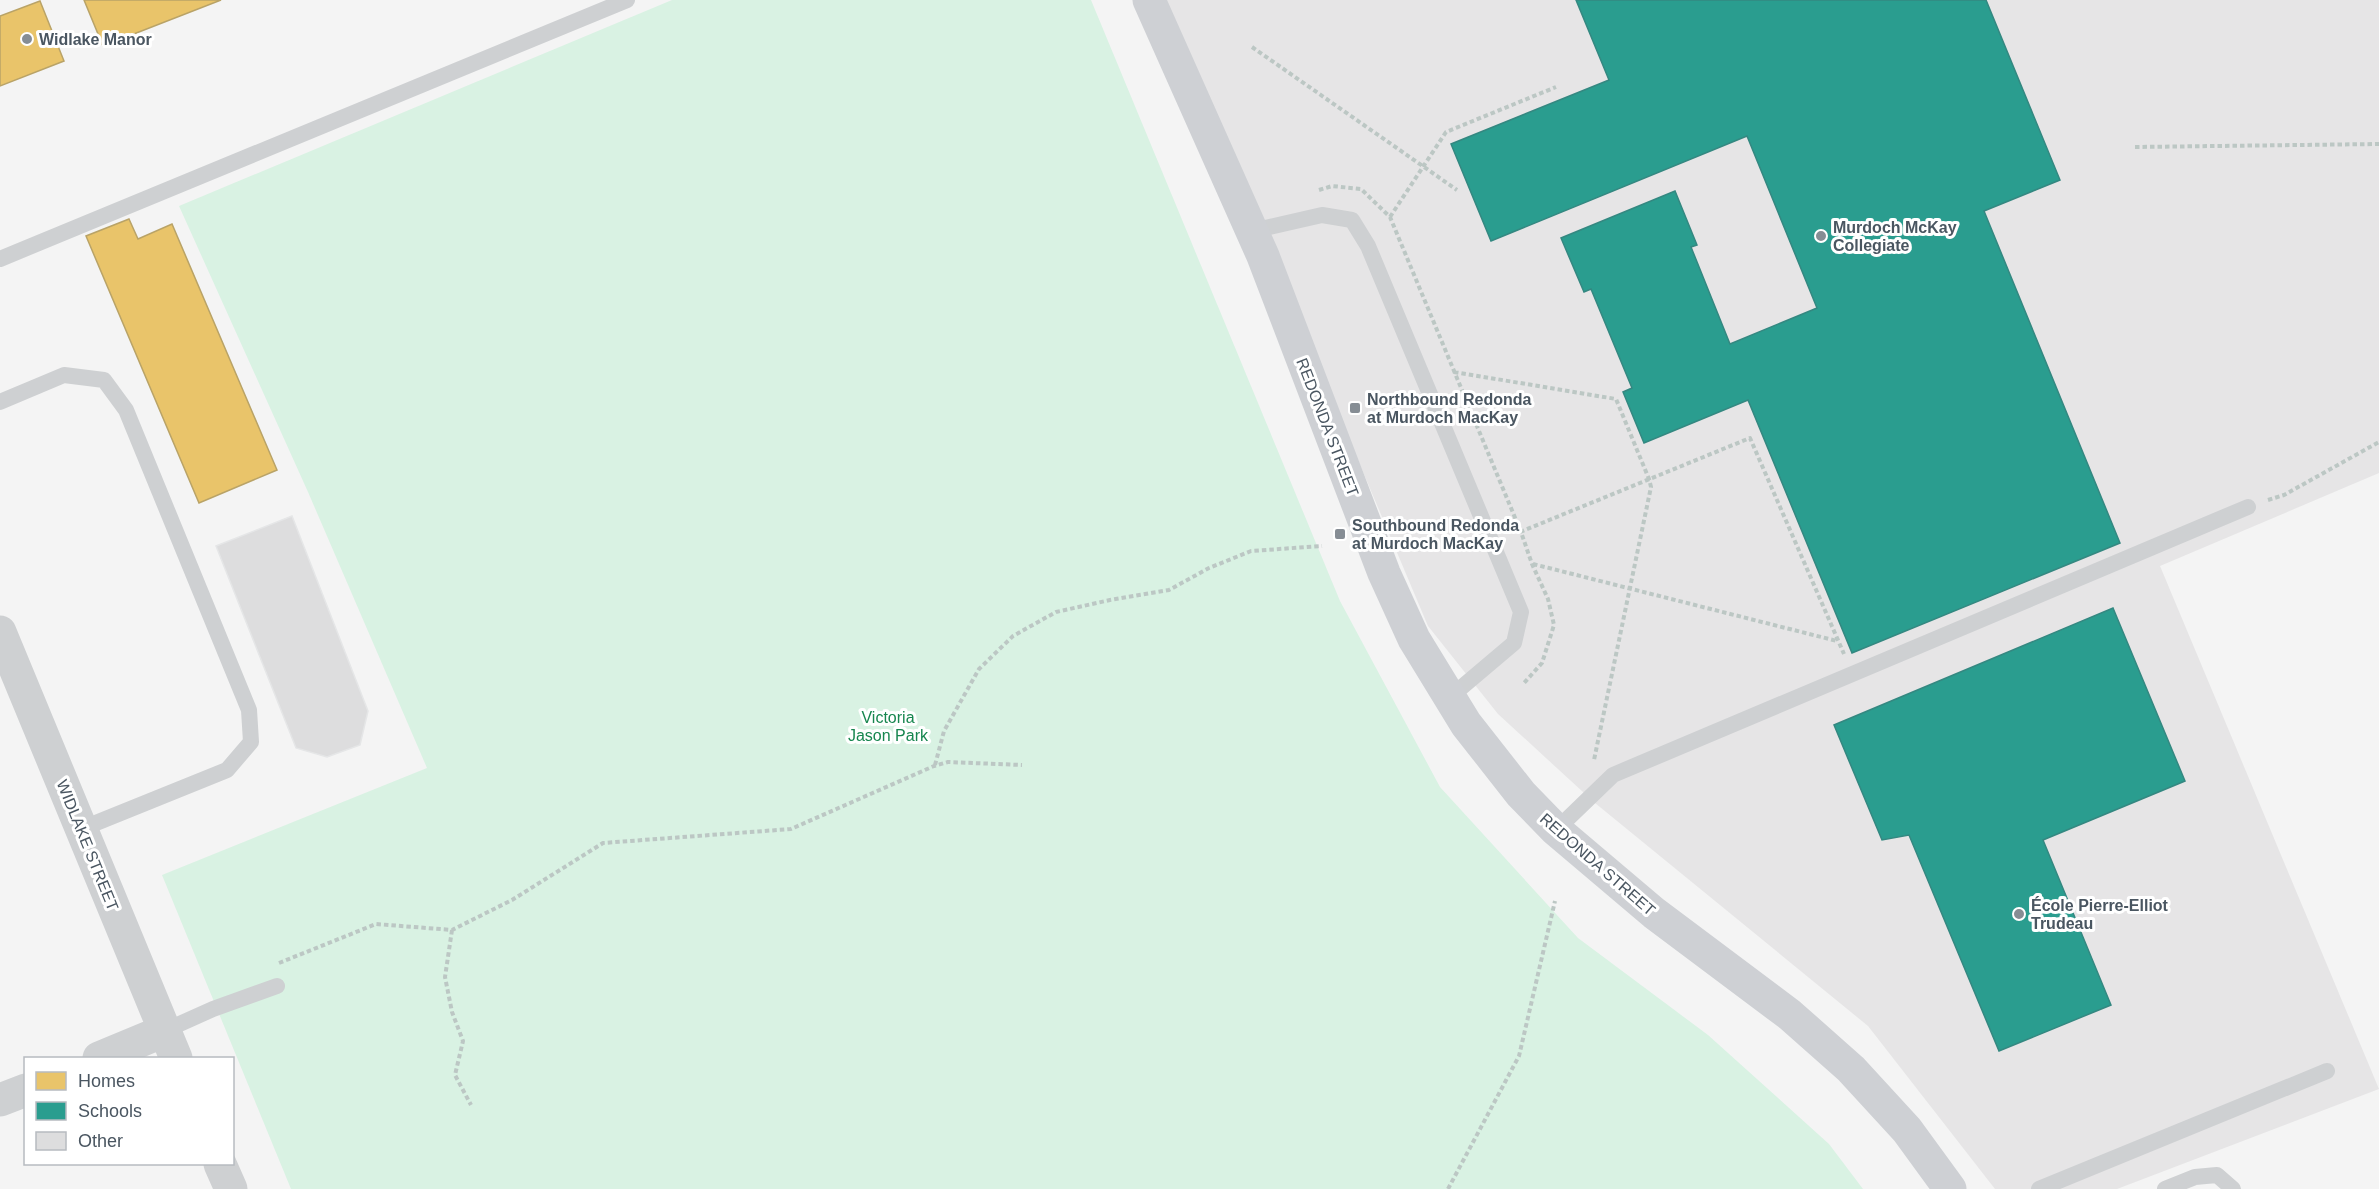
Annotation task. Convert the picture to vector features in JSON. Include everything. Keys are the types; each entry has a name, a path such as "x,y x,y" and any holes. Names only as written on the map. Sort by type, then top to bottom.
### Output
{"street":[{"name":"REDONDA STREET","path":"1149,0 1252,231 1384,573 1414,639 1449,698 1499,768 1556,831 1654,913 1822,1041 1878,1095 1950,1189"},
{"name":"WIDLAKE STREET","path":"0,632 170,1045"},
{"path":"109,1057 170,1045"},
{"path":"0,1100 24,1091"},
{"path":"220,1165 231,1189"}],"lane":[{"path":"0,259 627,0"},
{"path":"1252,231 1322,215 1352,220 1368,246 1521,612 1514,643 1449,698"},
{"path":"0,402 64,375 104,380 126,410 249,710 251,742 227,770 81,829"},
{"path":"1556,831 1613,775 2248,507"},
{"path":"170,1045 213,1009 277,986"},
{"path":"2039,1189 2327,1071"},
{"path":"2165,1189 2195,1177 2217,1175 2233,1189"}],"path":[{"path":"1252,47 1457,190"},
{"path":"1390,217 1446,132 1556,87"},
{"path":"2135,147 2379,144"},
{"path":"1454,372 1616,399 1649,479 1651,487 1592,769"},
{"path":"1491,543 1750,438 1837,641 1855,673"},
{"path":"2248,507 2284,495 2379,442"},
{"path":"934,766 944,731 979,669 1013,636 1056,612 1169,590 1209,568 1251,551 1322,546"},
{"path":"1532,564 1837,641"},
{"path":"281,962 375,924 452,930 512,900 603,843 791,829 934,766 948,762 1022,765"},
{"path":"1448,1189 1519,1056 1555,901"},
{"path":"452,930 445,977 452,1012 463,1041 456,1075 471,1105"}],"shaded area":[{"name":"Murdoch McKay Collegiate","path":"1164,0 2379,0 2379,473 2160,566 2379,1089 2117,1189 1995,1189 1868,1026 1595,803 1498,714 1428,626"}],"green space":[{"name":"Victoria Jason Park","path":"672,0 1091,0 1340,601 1440,787 1578,938 1708,1035 1829,1144 1863,1189 291,1189 162,875 427,768 308,492 179,206"}],"building: Homes":[{"path":"84,0 221,0 103,46"},
{"name":"Widlake Manor","path":"40,1 64,61 0,86 0,16"},
{"path":"129,219 138,239 172,224 277,470 199,503 86,236"}],"building: Schools":[{"path":"1576,0 1986,0 2060,180 1984,211 2120,543 1852,653 1748,400 1644,443 1623,392 1632,388 1591,289 1584,292 1561,238 1675,191 1697,245 1691,247 1730,344 1817,308 1747,136 1491,241 1451,144 1609,80"},
{"path":"2113,608 2185,781 2043,840 2111,1005 1999,1051 1909,835 1882,840 1834,725"}],"building: Other":[{"path":"292,516 368,711 360,745 327,757 296,748 216,546"}],"place":[{"name":"Widlake Manor","path":"27,39"},
{"name":"Murdoch McKay Collegiate","path":"1821,236"},
{"name":"Northbound Redonda at Murdoch MacKay","path":"1355,408"},
{"name":"Southbound Redonda at Murdoch MacKay","path":"1340,534"},
{"name":"École Pierre-Elliot Trudeau","path":"2019,914"}]}
